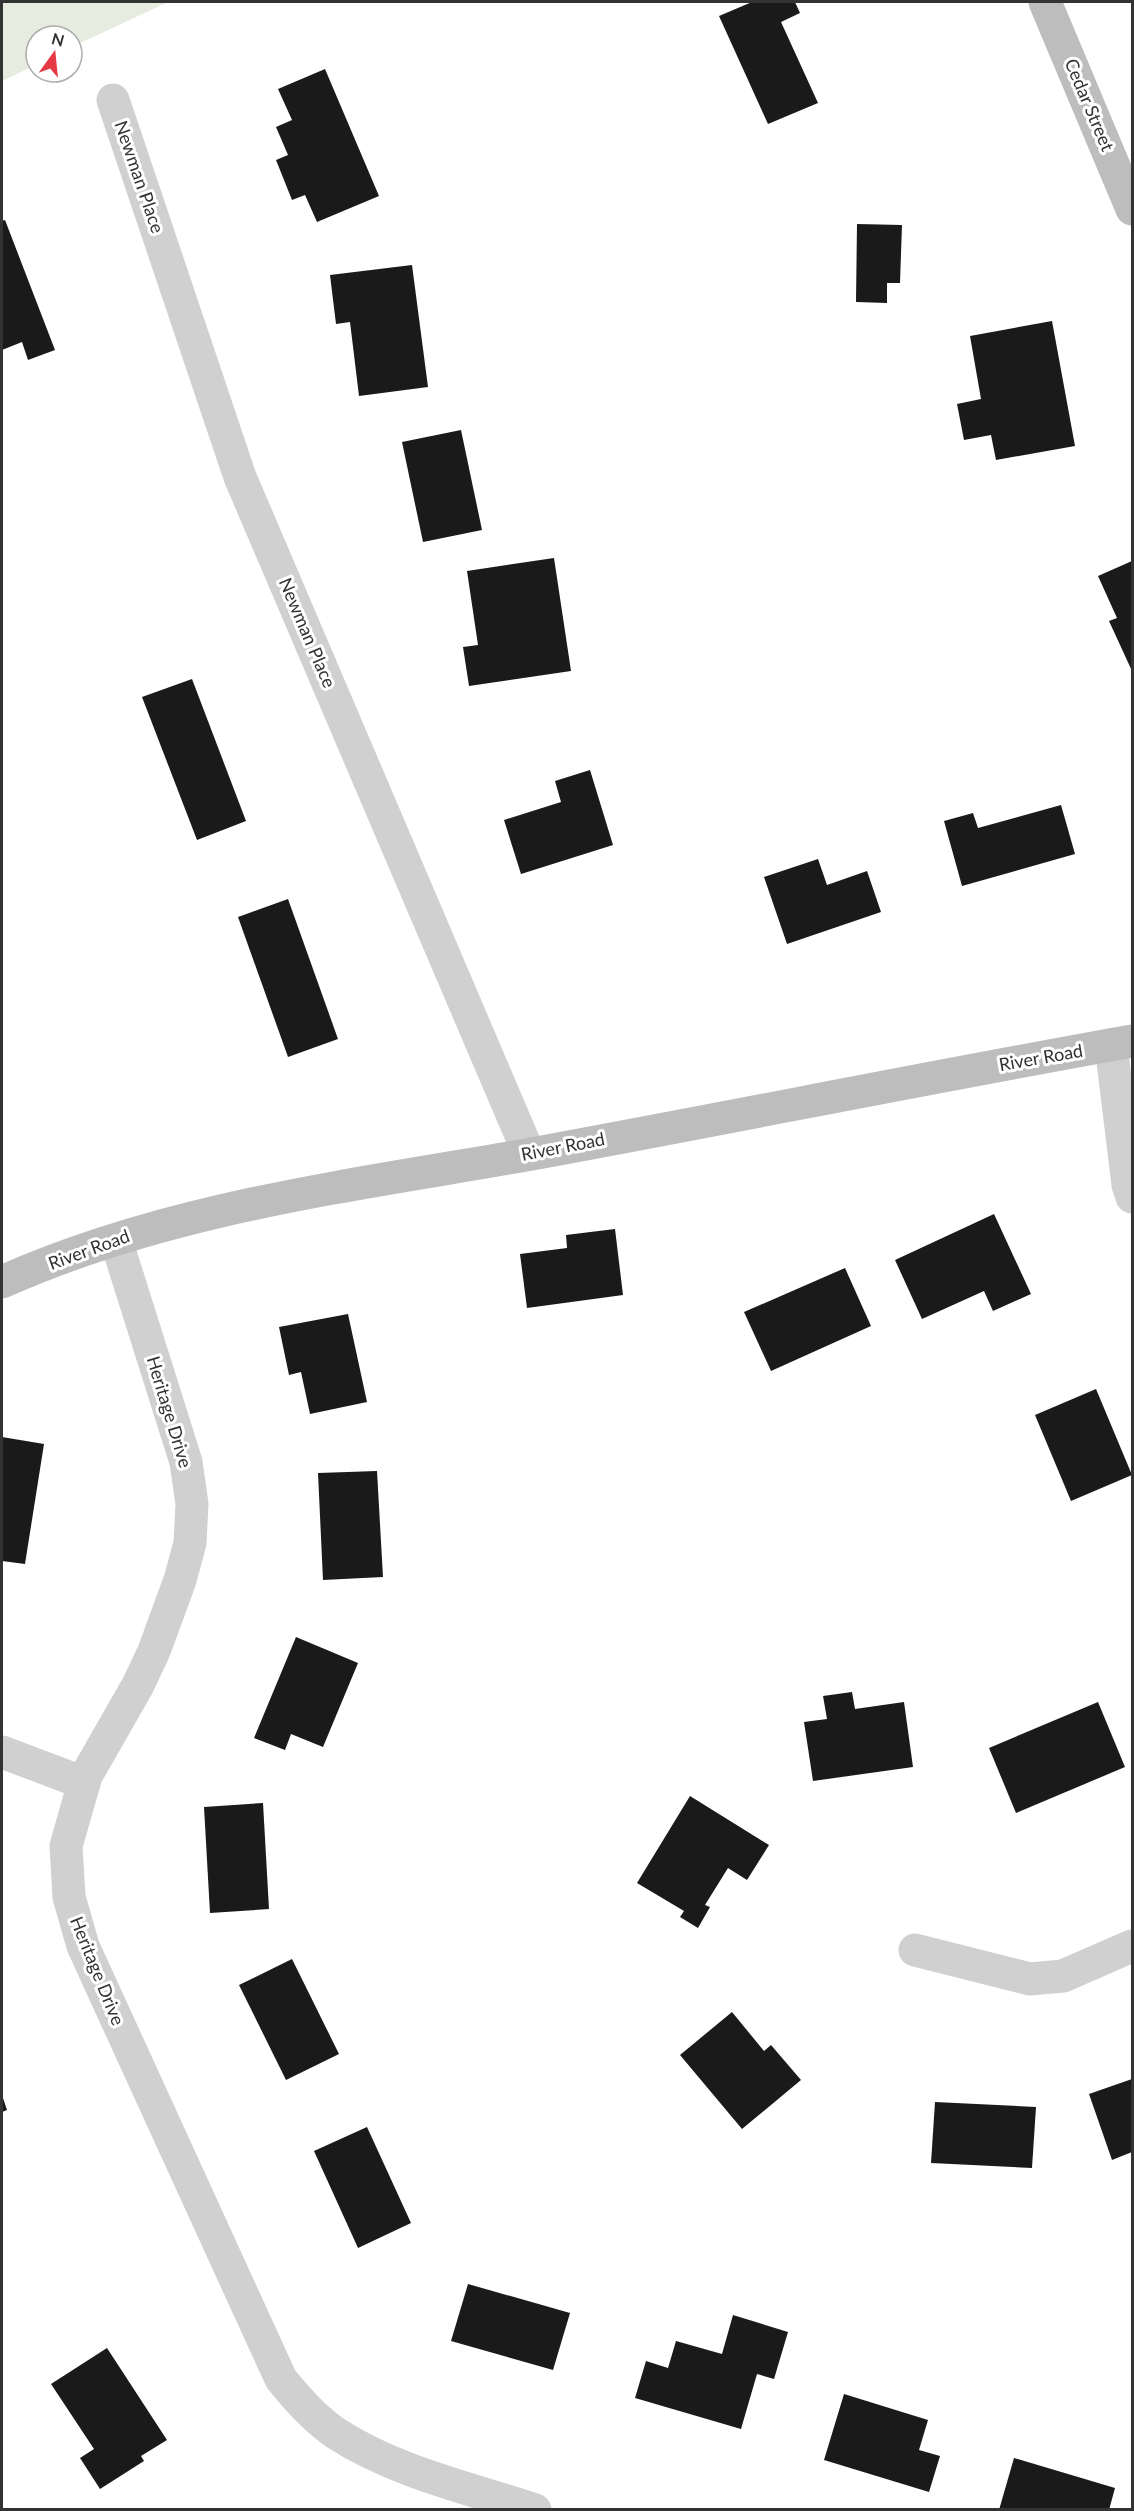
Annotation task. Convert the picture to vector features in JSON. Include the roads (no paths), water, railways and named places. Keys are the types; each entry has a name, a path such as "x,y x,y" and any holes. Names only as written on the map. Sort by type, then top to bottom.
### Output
{"street":[{"name":"Cedar Street","path":"1045,2 1132,208"},
{"name":"Newman Place","path":"114,100 240,477 529,1154"},
{"name":"River Road","path":"2,1282 176,1220 258,1202 529,1154 1122,1043"},
{"path":"1122,1043 1128,1185 1132,1197"},
{"name":"Heritage Drive","path":"116,1240 186,1462 192,1504 190,1543 183,1570 154,1651 84,1783 66,1846 66,1871 74,1922 281,2379 297,2399 335,2433 380,2458 535,2510"},
{"path":"2,1752 84,1783"},
{"path":"915,1950 1030,1979 1063,1976 1132,1946"}]}
